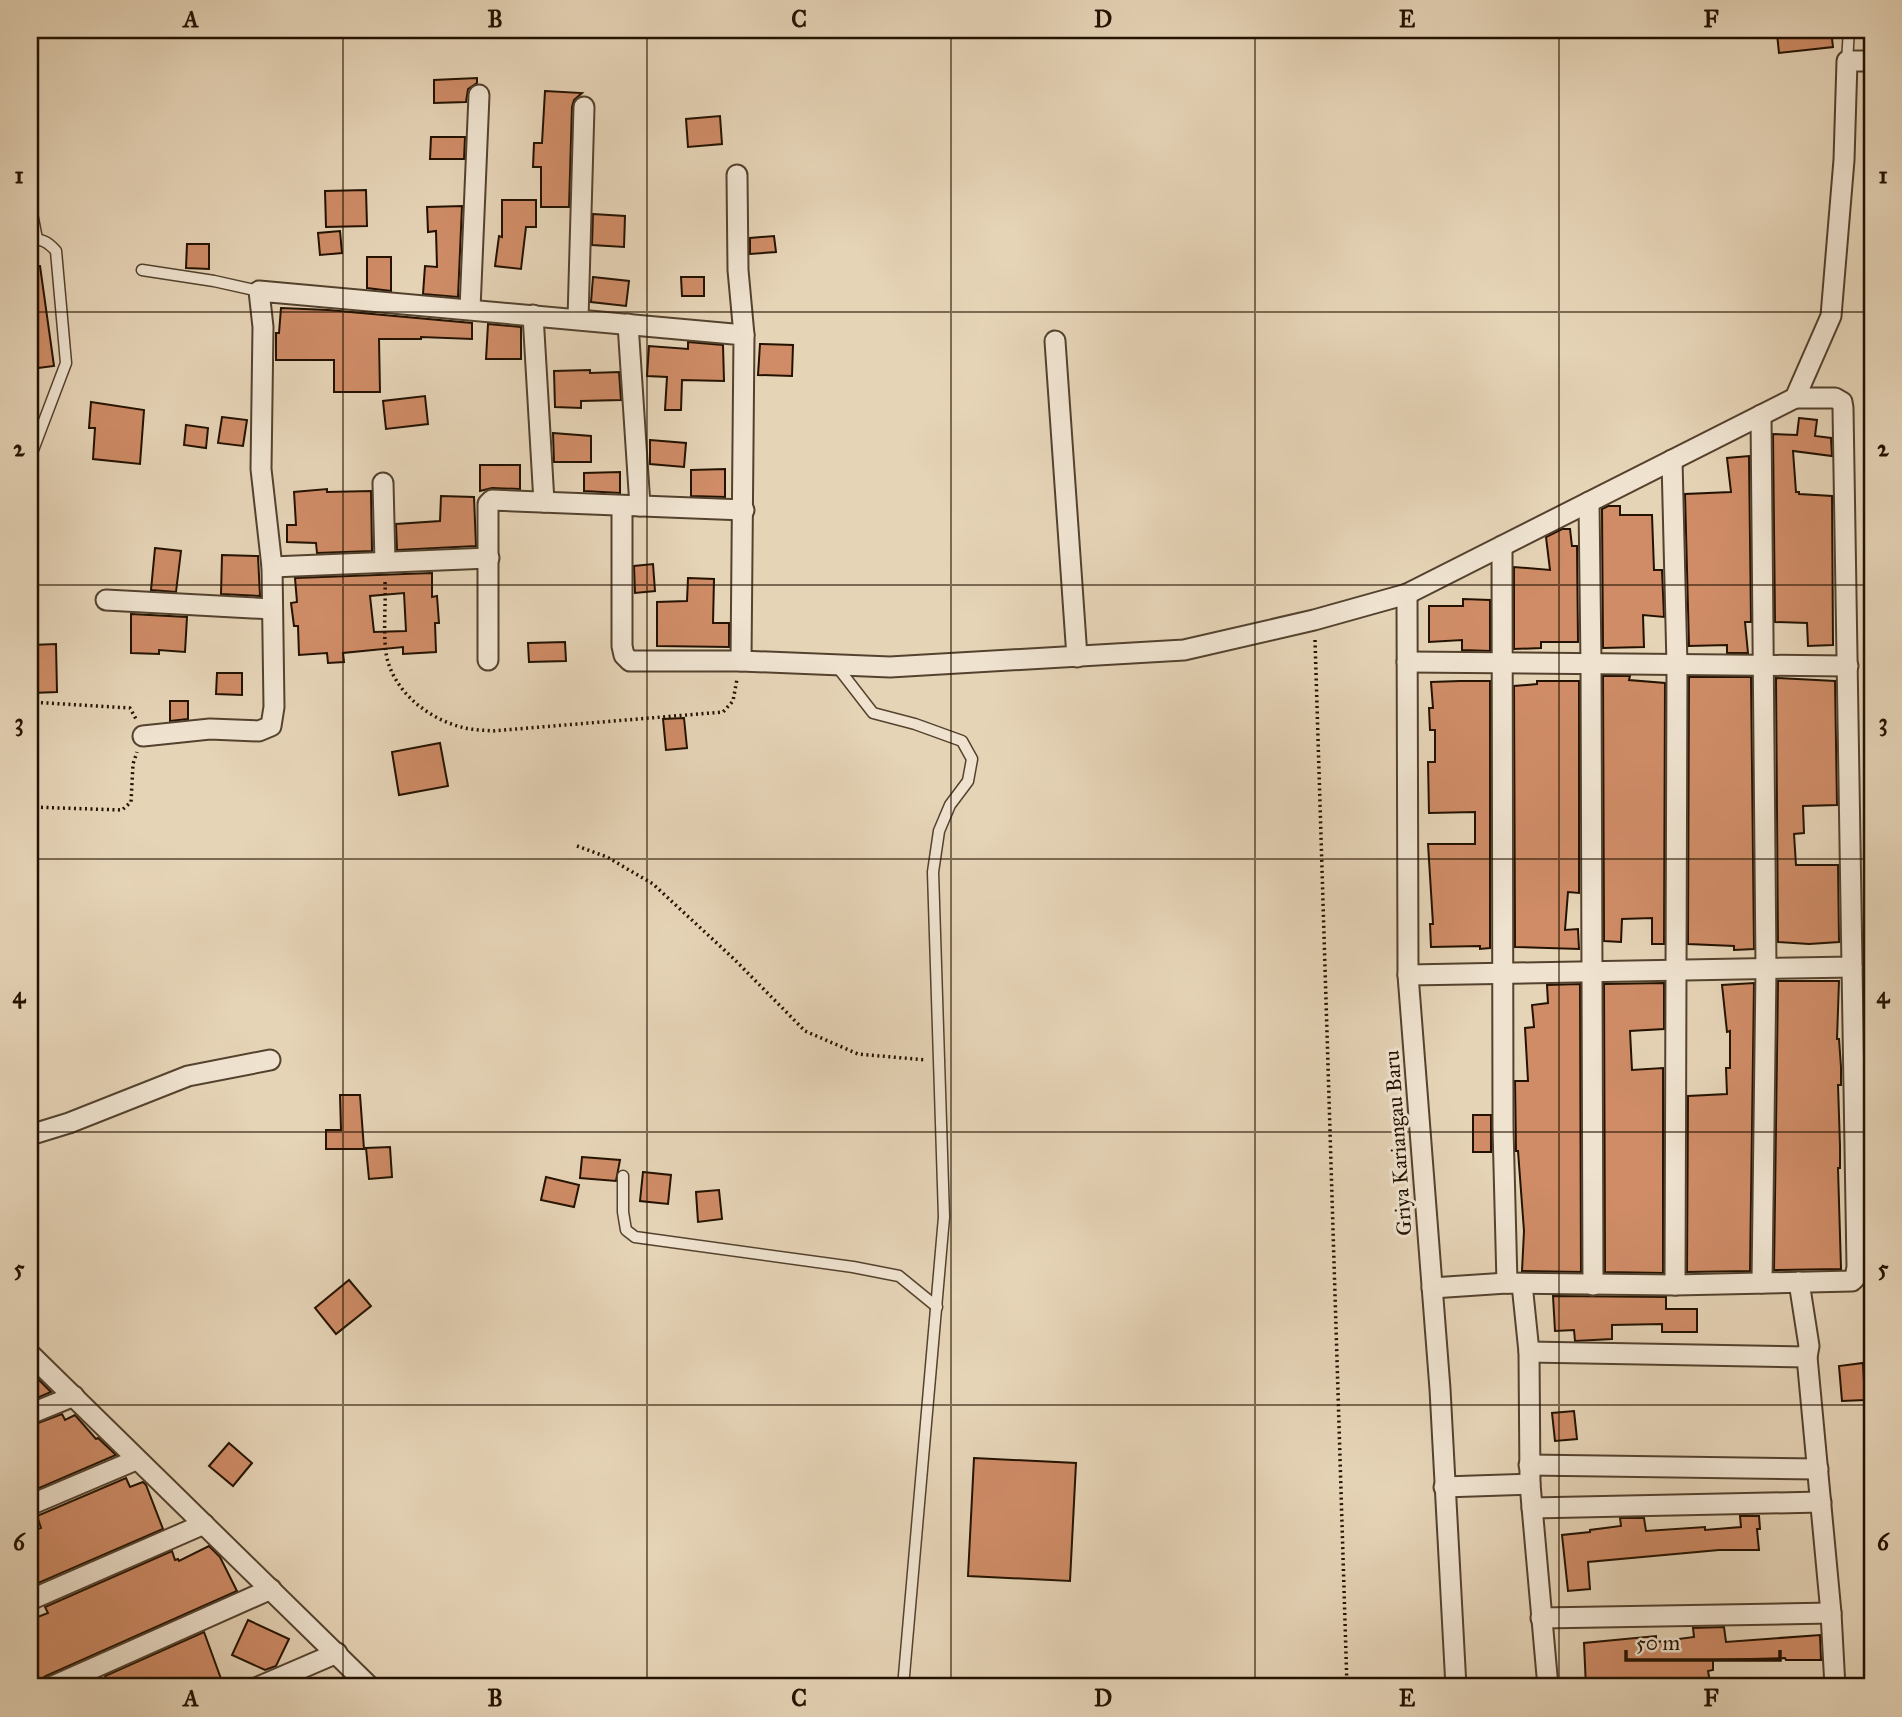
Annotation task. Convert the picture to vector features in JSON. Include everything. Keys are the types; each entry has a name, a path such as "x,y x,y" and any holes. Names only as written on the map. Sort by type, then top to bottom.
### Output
{"street":[{"path":"1796,398 1830,316 1844,160 1847,61 1872,61"},
{"path":"470,309 479,94"},
{"path":"578,319 584,107"},
{"path":"737,175 738,270 744,335 741,661"},
{"path":"143,736 210,729 259,731 271,726 274,707 272,567 261,469 263,327 259,291 744,335"},
{"path":"533,315 544,502"},
{"path":"628,324 631,506 624,655 630,661 741,661 890,667 1184,650 1314,620 1407,594 1796,398 1835,398 1842,402 1855,1278 1852,1281 1675,1285 1514,1284 1432,1288"},
{"path":"1055,341 1077,657"},
{"path":"1760,415 1766,968 1762,1283"},
{"path":"1672,460 1678,665 1675,1285"},
{"path":"383,483 385,562"},
{"path":"488,660 488,504 497,499 744,510"},
{"path":"1589,502 1593,1285"},
{"path":"1502,546 1503,1127 1514,1284 1529,1352 1530,1474 1548,1687"},
{"path":"272,567 489,558"},
{"name":"Griya Kariangau Baru","path":"1407,594 1408,975 1440,1389 1456,1687"},
{"path":"106,600 272,609"},
{"path":"1407,662 1848,666"},
{"path":"1408,975 1852,967"},
{"path":"30,1135 69,1123 188,1076 270,1060"},
{"path":"1800,1282 1808,1346 1835,1687"},
{"path":"1529,1352 1807,1357"},
{"path":"30,1354 370,1687"},
{"path":"30,1414 74,1396"},
{"path":"30,1505 136,1460"},
{"path":"1444,1487 1530,1474 1818,1469"},
{"path":"1532,1508 1821,1502"},
{"path":"30,1600 204,1524"},
{"path":"51,1687 271,1589"},
{"path":"1541,1618 1831,1613"},
{"path":"258,1687 337,1653"}],"lane":[{"path":"1847,61 1849,30"},
{"path":"30,203 33,239 49,243 56,251 66,363 30,458"},
{"path":"142,270 259,291"},
{"path":"835,664 873,713 915,724 962,741 972,759 968,781 950,805 939,831 933,872 944,1217 903,1687"},
{"path":"623,1176 626,1230 635,1237 853,1267 899,1276 937,1307"}],"path":[{"path":"385,562 386,654 394,679 430,715 464,728 492,730 723,712 733,701 741,661"},
{"path":"1314,620 1347,1687"},
{"path":"30,702 131,708 143,736 133,764 131,802 122,810 30,807"},
{"path":"577,846 607,857 653,884 805,1031 858,1054 939,1061"}],"building":[{"path":"1831,30 1833,47 1779,53 1777,34"},
{"path":"477,78 477,83 468,89 466,102 434,103 434,80"},
{"path":"545,91 582,93 574,100 572,107 569,207 541,207 541,167 533,167 534,143 542,143"},
{"path":"720,116 722,144 688,147 686,119"},
{"path":"431,137 465,137 464,159 430,159"},
{"path":"366,190 367,226 326,227 325,191"},
{"path":"502,200 536,200 536,227 526,227 521,269 495,266 499,236 502,237"},
{"path":"462,206 458,297 423,294 425,266 437,267 436,231 428,232 427,207"},
{"path":"593,214 625,216 624,247 592,245"},
{"path":"340,231 342,253 320,255 318,233"},
{"path":"774,236 776,252 750,254 750,238"},
{"path":"187,244 209,244 209,269 186,268"},
{"path":"367,257 391,257 391,291 367,288"},
{"path":"40,266 54,366 30,369 30,267"},
{"path":"593,277 629,281 626,306 591,302"},
{"path":"681,277 704,277 704,296 682,296"},
{"path":"281,308 472,323 472,339 379,339 380,392 334,392 334,360 276,360 276,333 279,333"},
{"path":"488,324 521,327 521,359 486,359"},
{"path":"688,342 723,345 724,381 682,380 681,410 665,410 667,377 647,376 649,346 688,349"},
{"path":"760,344 793,345 792,376 758,375"},
{"path":"590,370 590,373 619,372 621,400 581,401 581,408 555,407 554,371"},
{"path":"425,396 428,424 386,429 383,401"},
{"path":"91,402 144,410 140,464 93,459 95,428 89,428"},
{"path":"222,417 247,420 243,446 218,443"},
{"path":"1799,418 1817,420 1815,436 1831,438 1832,456 1793,451 1796,492 1832,496 1833,645 1808,646 1807,623 1775,622 1773,434 1797,435"},
{"path":"186,425 208,428 206,448 184,445"},
{"path":"553,433 591,436 591,462 554,462"},
{"path":"650,440 686,443 684,467 650,464"},
{"path":"1749,456 1751,622 1745,622 1748,653 1727,653 1727,645 1689,646 1685,494 1731,492 1727,458"},
{"path":"480,465 520,465 520,489 492,488 480,491"},
{"path":"725,469 725,497 691,496 691,470"},
{"path":"620,472 620,493 584,491 584,473"},
{"path":"327,489 327,492 371,491 372,551 317,553 316,543 287,542 287,525 296,525 294,492"},
{"path":"441,496 474,497 476,546 397,550 396,524 440,521"},
{"path":"1620,506 1620,515 1652,515 1654,570 1662,570 1664,617 1643,615 1644,647 1603,648 1602,509"},
{"path":"1562,529 1570,529 1572,546 1577,546 1578,642 1541,642 1541,648 1514,649 1514,567 1550,570 1546,537"},
{"path":"155,548 181,551 176,592 151,590"},
{"path":"222,555 258,556 260,596 221,594"},
{"path":"653,564 655,591 635,593 634,566"},
{"path":"432,573 432,597 437,596 439,623 435,623 436,652 403,654 403,647 343,653 344,662 328,663 327,653 299,655 298,626 294,626 291,603 297,602 295,578","holes":["404,593 406,631 374,632 370,596"]},
{"path":"688,578 714,579 713,623 729,623 729,647 657,646 657,602 687,601"},
{"path":"1463,599 1490,600 1490,651 1462,650 1462,640 1429,642 1429,606 1463,606"},
{"path":"131,614 187,617 185,652 159,650 159,654 131,653"},
{"path":"565,642 566,661 529,662 528,643"},
{"path":"56,644 57,692 32,693 31,645"},
{"path":"217,673 242,673 242,695 216,694"},
{"path":"1603,676 1630,676 1629,680 1665,683 1664,944 1652,944 1652,918 1622,919 1621,942 1604,941"},
{"path":"1689,677 1751,677 1754,949 1734,950 1734,946 1688,944"},
{"path":"1776,678 1835,681 1837,805 1803,806 1804,833 1794,834 1796,865 1838,865 1839,942 1778,942"},
{"path":"1490,681 1490,948 1431,947 1430,924 1433,924 1428,844 1475,844 1475,812 1429,813 1428,762 1435,762 1435,730 1430,730 1429,708 1433,708 1431,682"},
{"path":"1537,681 1579,681 1579,893 1568,892 1565,930 1578,929 1579,949 1515,947 1514,686 1537,684"},
{"path":"170,701 188,701 188,719 170,721"},
{"path":"684,718 687,748 666,750 663,719"},
{"path":"440,743 448,786 399,795 392,752"},
{"path":"1778,981 1839,981 1837,1039 1841,1067 1841,1085 1838,1085 1838,1168 1841,1269 1774,1270"},
{"path":"1664,983 1664,1029 1630,1031 1632,1070 1663,1068 1663,1273 1605,1272 1604,984"},
{"path":"1754,983 1750,1271 1687,1272 1688,1096 1727,1094 1726,1068 1730,1068 1730,1031 1727,1032 1722,985"},
{"path":"1580,984 1581,1272 1522,1271 1524,1231 1516,1151 1515,1081 1528,1081 1525,1028 1534,1027 1532,1005 1548,1003 1547,985"},
{"path":"340,1095 360,1095 364,1149 326,1149 326,1130 341,1130"},
{"path":"1473,1115 1491,1115 1491,1152 1473,1152"},
{"path":"390,1147 392,1177 369,1179 366,1148"},
{"path":"582,1157 620,1160 616,1181 580,1178"},
{"path":"643,1172 671,1175 668,1204 640,1201"},
{"path":"546,1177 579,1185 574,1207 541,1200"},
{"path":"719,1190 722,1219 698,1222 696,1192"},
{"path":"349,1280 371,1306 336,1334 315,1308"},
{"path":"1553,1296 1666,1297 1666,1309 1697,1309 1697,1332 1662,1332 1662,1324 1612,1325 1612,1339 1575,1341 1574,1330 1555,1331"},
{"path":"1863,1363 1865,1400 1842,1401 1839,1366"},
{"path":"33,1374 51,1392 30,1401 30,1376"},
{"path":"1574,1411 1577,1439 1555,1441 1552,1413"},
{"path":"62,1414 65,1420 75,1415 96,1439 116,1455 30,1492 30,1426"},
{"path":"229,1443 252,1463 233,1486 209,1466"},
{"path":"974,1458 1076,1463 1070,1581 968,1576"},
{"path":"126,1478 130,1487 143,1482 146,1485 163,1529 36,1584 30,1570 30,1532 41,1528 37,1516"},
{"path":"1740,1516 1759,1516 1759,1550 1719,1550 1588,1562 1590,1589 1568,1591 1562,1535 1621,1526 1620,1518 1644,1518 1646,1531 1741,1527"},
{"path":"209,1546 220,1557 237,1591 46,1676 30,1686 30,1620 48,1613 45,1607 172,1551 175,1560 179,1561"},
{"path":"248,1620 289,1639 276,1666 265,1670 232,1655"},
{"path":"1724,1627 1726,1642 1820,1635 1821,1660 1713,1660 1713,1670 1708,1671 1711,1687 1586,1687 1584,1643 1656,1636 1656,1642 1694,1637 1693,1628"},
{"path":"204,1632 224,1687 110,1687 105,1676"}]}
